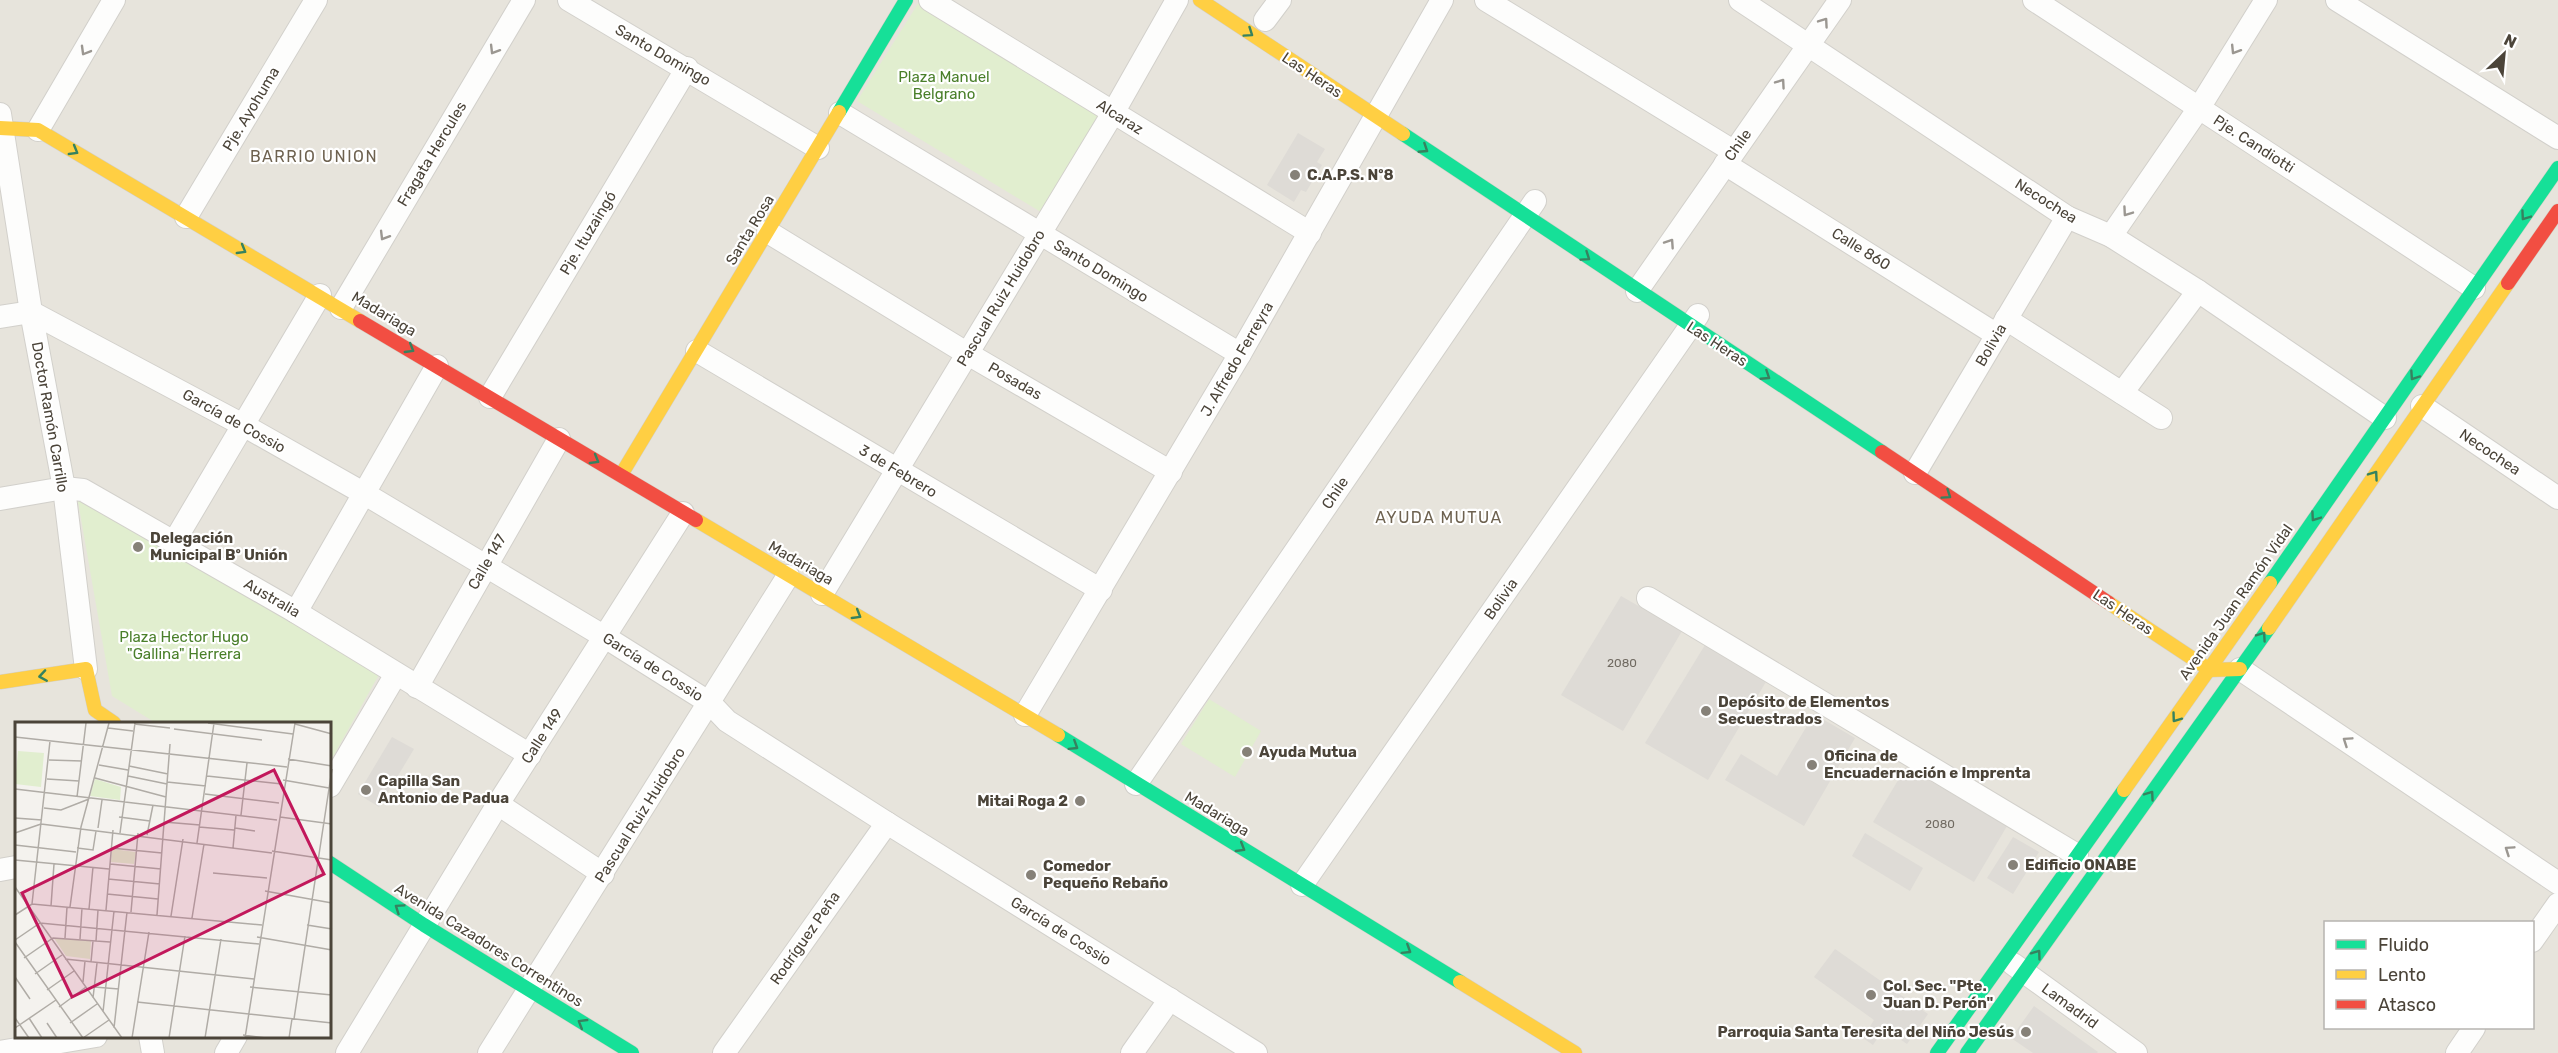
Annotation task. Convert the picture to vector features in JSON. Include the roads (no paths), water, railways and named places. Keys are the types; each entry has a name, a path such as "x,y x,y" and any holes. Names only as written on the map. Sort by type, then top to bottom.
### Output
{"main road":[{"name":"Santa Rosa","path":"621,475 906,0"},
{"name":"Las Heras","path":"1200,0 1381,104 1921,462 2210,670"},
{"name":"Madariaga","path":"1,122 38,130 320,295 788,576 1025,715 1575,1053"},
{"name":"Avenida Juan Ramón Vidal","path":"1937,1053 2210,670 2214,652 2385,418 2558,168"},
{"path":"1967,1053 2240,669 2558,211"},
{"path":"2214,652 2240,669"},
{"path":"0,682 86,669"},
{"name":"Doctor Ramón Carrillo","path":"86,669 96,717"},
{"path":"2210,670 2240,669"},
{"path":"96,717 111,722"},
{"name":"Avenida Cazadores Correntinos","path":"332,870 632,1053"}],"street":[{"path":"38,130 114,0"},
{"name":"Pje. Ayohuma","path":"186,217 316,0"},
{"name":"Fragata Hercules","path":"341,308 524,0"},
{"name":"Santo Domingo","path":"569,0 687,68 818,148"},
{"name":"Alcaraz","path":"930,0 1310,233"},
{"name":"Pascual Ruiz Huidobro","path":"822,594 1113,113 1177,0"},
{"path":"1263,19 1280,0"},
{"name":"J. Alfredo Ferreyra","path":"1025,715 1240,354 1442,0"},
{"name":"Calle 860","path":"1486,0 1729,157 2002,327 2122,393 2161,418"},
{"name":"Necochea","path":"1740,0 2067,217 2110,236 2198,291 2385,418"},
{"name":"Chile","path":"1645,280 1840,0"},
{"name":"Pje. Candiotti","path":"2034,0 2474,288"},
{"path":"2110,236 2199,108 2266,0"},
{"path":"2337,0 2558,138"},
{"name":"Pje. Ituzaingó","path":"490,397 687,68"},
{"name":"Santo Domingo","path":"840,112 1240,354"},
{"name":"Doctor Ramón Carrillo","path":"1,122 31,312 64,488 86,669"},
{"name":"Chile","path":"1136,784 1533,205"},
{"name":"Bolivia","path":"1921,462 2067,217"},
{"name":"Posadas","path":"768,232 968,354 1171,472"},
{"path":"2122,393 2198,291"},
{"path":"174,542 320,295"},
{"path":"0,317 31,312"},
{"name":"García de Cossio","path":"31,312 243,424 606,637 710,703 728,721 887,823 1256,1053"},
{"name":"Bolivia","path":"1302,885 1698,316"},
{"name":"3 de Febrero","path":"697,351 1101,590"},
{"path":"296,612 437,366"},
{"name":"Necochea","path":"2422,406 2558,498"},
{"name":"Calle 147","path":"417,687 484,566 559,439"},
{"name":"Australia","path":"0,499 64,488 83,490 296,612 530,755"},
{"name":"Calle 149","path":"347,1053 498,804 683,513"},
{"name":"Pascual Ruiz Huidobro","path":"489,1053 788,576"},
{"path":"1648,597 2077,855"},
{"path":"2240,669 2558,883"},
{"path":"332,783 396,674"},
{"path":"498,804 603,874"},
{"name":"Rodríguez Peña","path":"724,1053 887,823"},
{"path":"0,870 15,867"},
{"path":"2534,938 2558,904"},
{"name":"Lamadrid","path":"2004,958 2136,1053"},
{"path":"1132,1053 1170,999"},
{"path":"2457,1053 2473,1029"},
{"path":"0,1052 84,1038"},
{"path":"150,1038 153,1053"},
{"path":"226,1053 235,1038"}],"place":[{"name":"C.A.P.S. Nº8","path":"1295,175"},
{"name":"Delegación Municipal Bº Unión","path":"138,547"},
{"name":"Depósito de Elementos Secuestrados","path":"1706,711"},
{"name":"Ayuda Mutua","path":"1247,752"},
{"name":"Oficina de Encuadernación e Imprenta","path":"1812,765"},
{"name":"Capilla San Antonio de Padua","path":"366,790"},
{"name":"Mitai Roga 2","path":"1080,801"},
{"name":"Edificio ONABE","path":"2013,865"},
{"name":"Comedor Pequeño Rebaño","path":"1031,875"},
{"name":"Col. Sec. \"Pte. Juan D. Perón\"","path":"1871,995"},
{"name":"Parroquia Santa Teresita del Niño Jesús","path":"2026,1032"}],"district":[{"name":"BARRIO UNION","path":"314,156"},
{"name":"AYUDA MUTUA","path":"1439,517"}],"park label":[{"name":"Plaza Manuel Belgrano","path":"944,86"},
{"name":"Plaza Hector Hugo \"Gallina\" Herrera","path":"184,646"}]}
